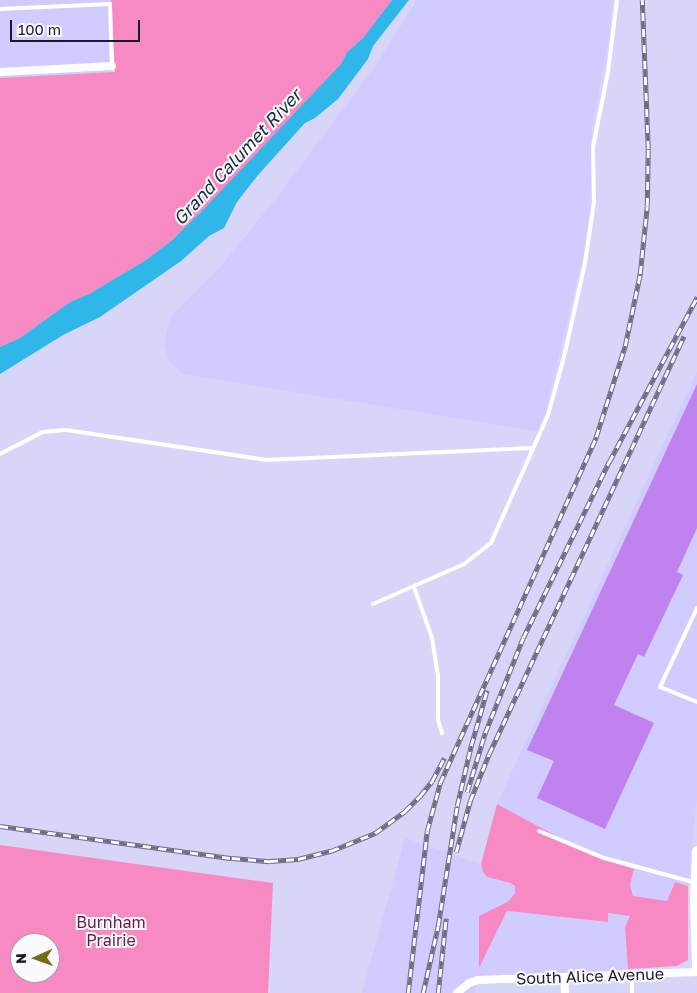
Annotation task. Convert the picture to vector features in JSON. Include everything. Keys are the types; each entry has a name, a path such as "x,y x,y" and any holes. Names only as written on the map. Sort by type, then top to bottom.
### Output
{"street":[{"path":"0,72 112,66"},
{"path":"697,851 695,882 697,968"},
{"name":"South Alice Avenue","path":"457,993 469,983 478,980 697,972"},
{"path":"564,977 565,993"}],"lane":[{"path":"373,604 464,564 491,543 510,505 550,405 585,263 594,202 594,147 608,72 617,0"},
{"path":"0,9 101,2 110,4 112,66"},
{"path":"0,454 43,432 66,430 266,460 532,448"},
{"path":"414,587 432,638 438,676 438,720 442,733"},
{"path":"697,608 660,687 697,702"},
{"path":"539,831 604,858 695,882"},
{"path":"632,975 632,993"}],"shaded area":[{"path":"0,0 111,0 111,78 0,78"},
{"path":"417,0 612,0 608,44 592,128 590,209 584,251 545,414 537,431 183,374 169,361 164,343 170,317 221,266 273,202 378,62"},
{"path":"697,371 697,798 688,886 675,882 671,887 668,901 633,896 630,885 634,869 593,856 497,804"},
{"path":"405,838 481,864 483,872 487,877 515,886 515,893 509,901 496,906 479,967 507,911 608,921 608,913 630,916 625,927 628,975 479,980 474,993 362,993"}],"green space":[{"path":"111,0 392,0 363,38 347,52 341,64 303,106 233,181 171,241 146,260 89,294 70,302 20,338 0,347 0,78 115,72"},
{"path":"497,804 593,856 634,869 630,885 633,896 667,901 675,882 688,886 688,960 677,966 628,969 625,927 630,916 608,913 608,922 507,911 479,968 479,916 509,901 515,893 515,886 510,883 487,877 483,872 481,864"},
{"name":"Burnham Prairie","path":"0,845 273,883 268,993 0,993"}],"water":[{"path":"392,0 409,0 373,46 368,59 338,99 315,118 305,123 258,175 237,202 224,228 209,236 181,261 100,317 63,335 0,374 0,347 20,338 70,302 89,294 146,260 171,241 202,211 341,64 347,52 363,38"}],"building":[{"path":"697,384 697,528 677,572 683,575 644,657 638,654 614,705 654,723 605,829 537,798 554,761 527,750"}],"railway":[{"path":"408,993 427,831 440,783 596,437 625,346 640,274 647,206 648,149 642,0"},
{"path":"467,792 485,733 523,638 609,462 697,297"},
{"path":"456,852 470,801 489,754 684,336"},
{"path":"423,993 438,926 457,806 487,690"},
{"path":"0,826 232,858 270,861 298,859 331,851 375,833 405,811 420,796 432,781 444,758"},
{"path":"438,993 446,918"}],"water label":[{"name":"Grand Calumet River","path":"237,157"}]}
